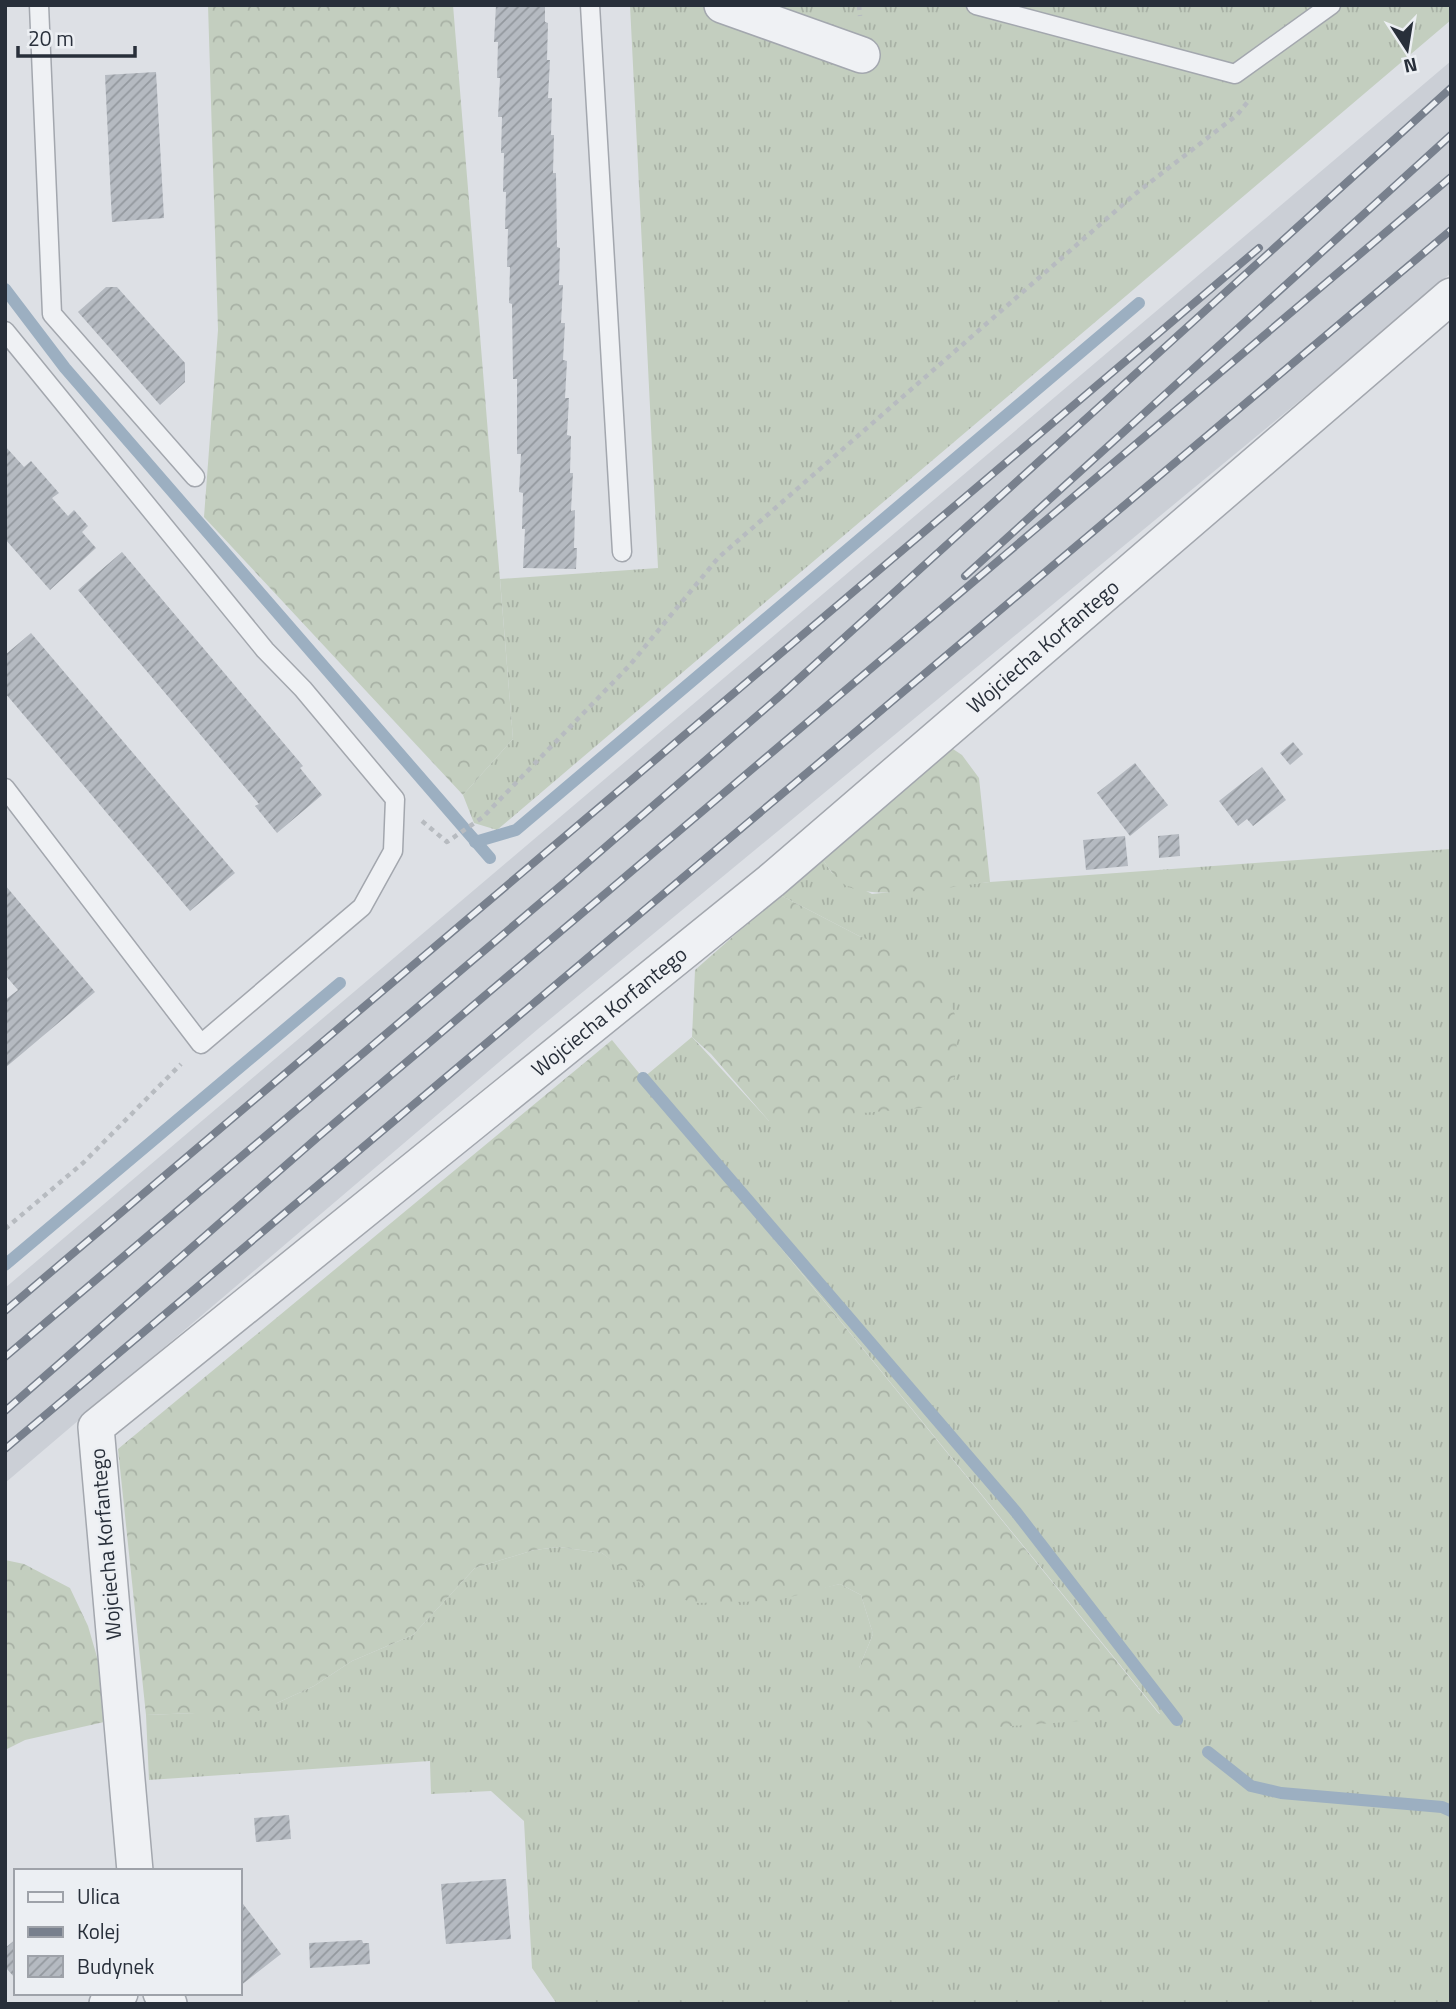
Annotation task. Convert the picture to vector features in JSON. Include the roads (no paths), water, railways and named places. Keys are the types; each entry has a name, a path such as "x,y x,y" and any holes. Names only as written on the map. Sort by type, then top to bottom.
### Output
{"street":[{"path":"722,5 862,55"},
{"name":"Wojciecha Korfantego","path":"135,1869 96,1427 771,881 1451,296"}],"lane":[{"path":"39,5 52,314 195,477"},
{"path":"590,5 622,551"},
{"path":"976,5 1234,74 1331,5"},
{"path":"5,331 265,650 303,689 396,799 393,851 362,907 201,1044 5,788"}],"waterway":[{"path":"5,289 65,368 490,858"},
{"path":"475,842 516,830 1139,303"},
{"path":"5,1265 340,983"},
{"path":"643,1078 1016,1512 1177,1720"},
{"path":"1208,1752 1251,1786 1281,1793 1442,1807 1451,1811"}],"railway":[{"path":"5,1357 781,695 1451,88"},
{"path":"965,576 1451,135"},
{"path":"5,1411 318,1137 1451,177"},
{"path":"5,1449 1451,230"},
{"path":"5,1311 1259,248"}]}
